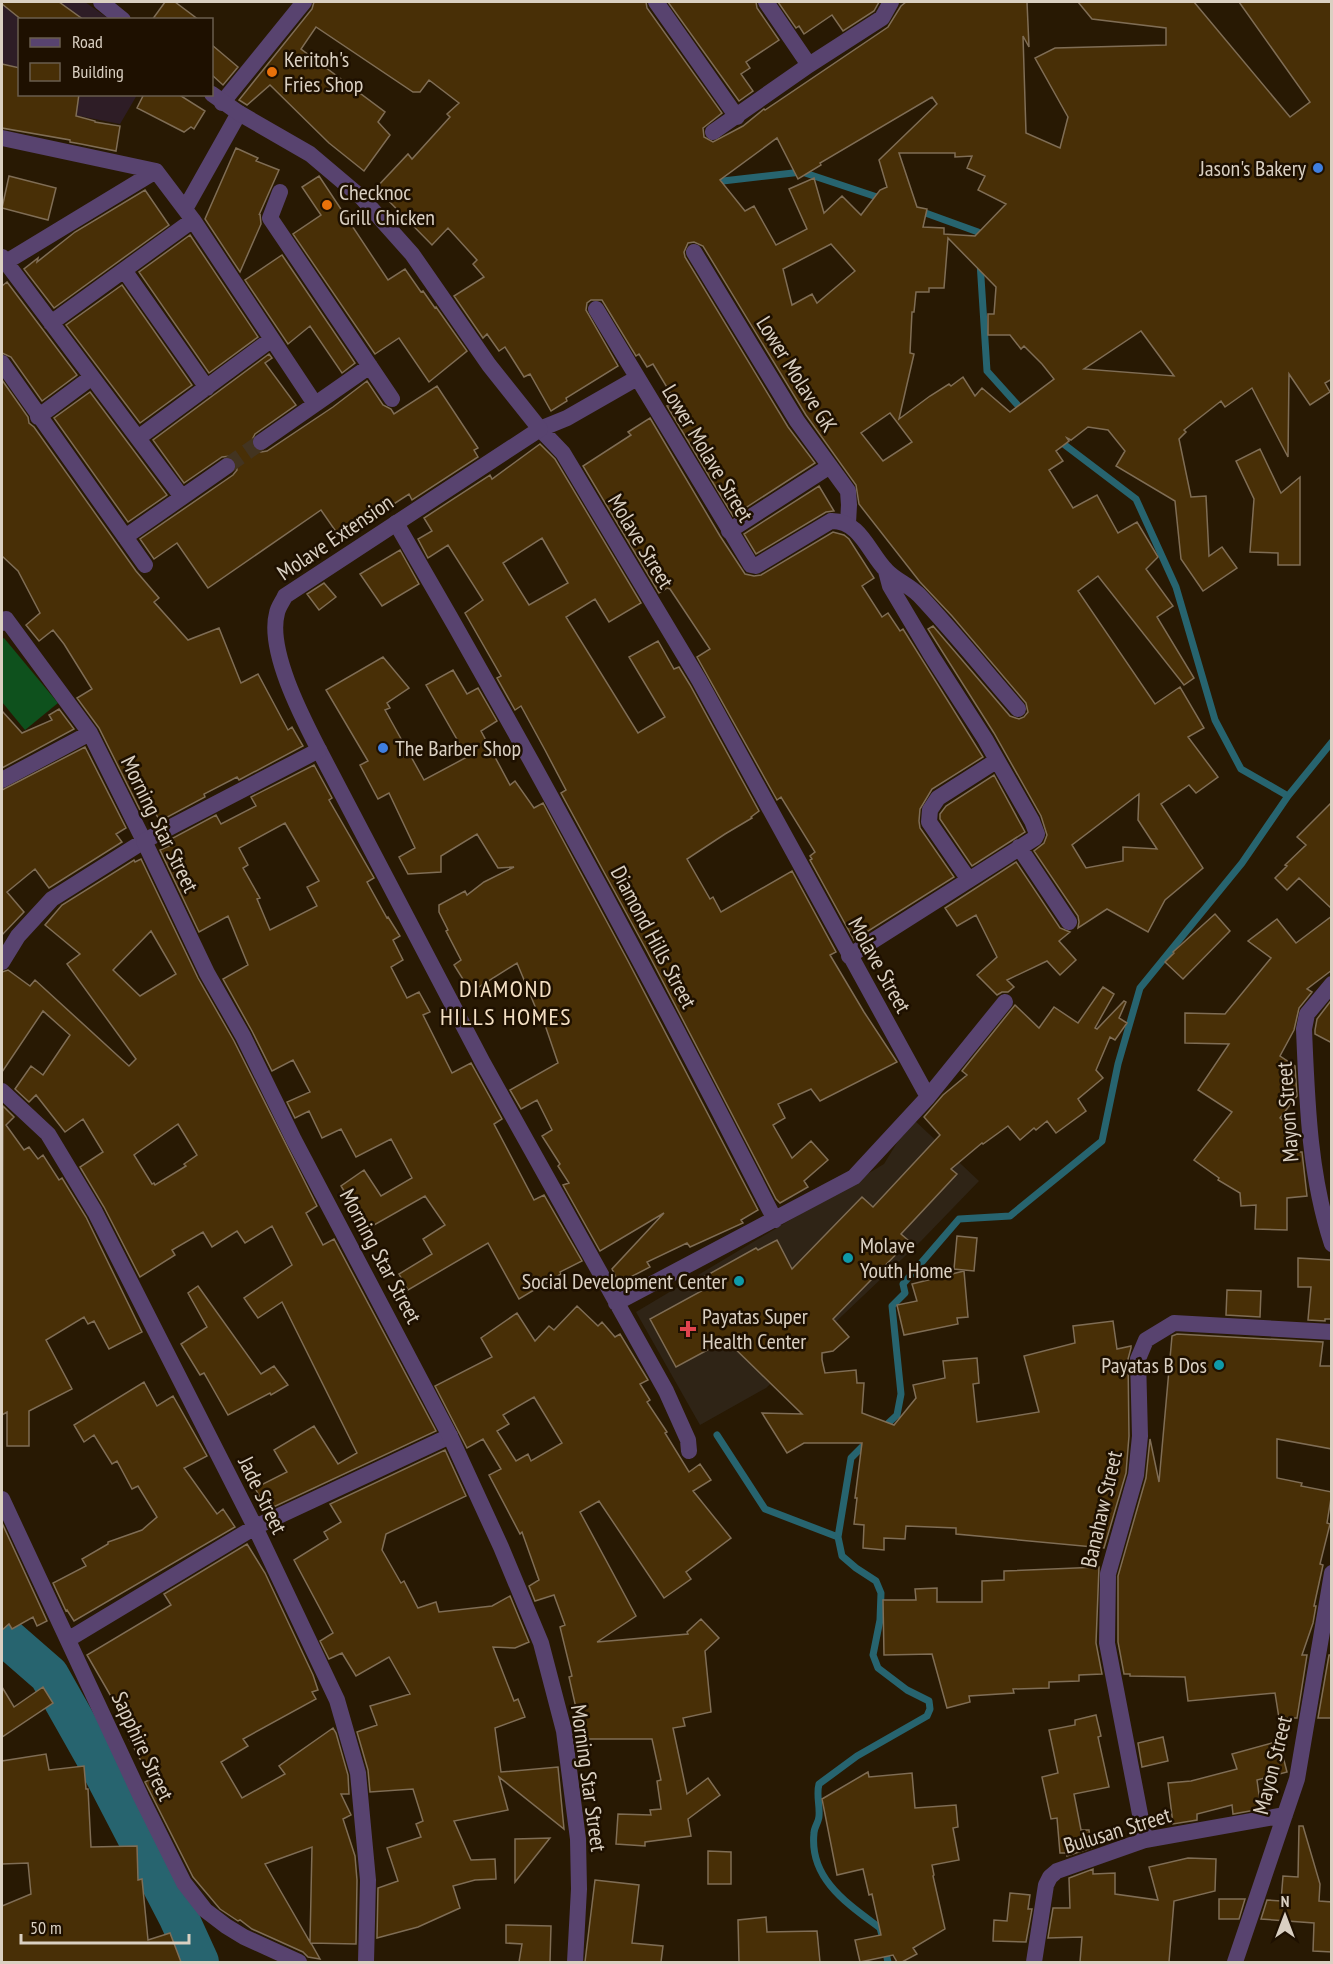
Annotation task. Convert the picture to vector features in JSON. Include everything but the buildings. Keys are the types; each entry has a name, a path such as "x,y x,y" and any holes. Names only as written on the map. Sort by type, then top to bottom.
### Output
{"street":[{"path":"101,2 121,18"},
{"path":"217,99 304,2"},
{"path":"656,2 737,117"},
{"path":"766,2 809,65"},
{"path":"713,132 809,65 882,18 891,2"},
{"name":"Molave Street","path":"217,99 310,154 362,198 412,254 489,365 540,429 563,453 699,680 928,1097"},
{"path":"51,323 124,270 189,214 239,113"},
{"path":"2,138 156,171 189,214 315,404"},
{"path":"156,171 4,260 182,497"},
{"path":"280,192 270,218 392,399"},
{"name":"Lower Molave GK","path":"693,252 797,421 848,491 849,505 839,522"},
{"path":"124,270 207,388"},
{"path":"596,309 637,378"},
{"path":"138,438 272,339"},
{"path":"2,363 38,417 145,565"},
{"path":"261,442 370,366"},
{"path":"38,417 92,377"},
{"name":"Lower Molave Street","path":"540,429 567,418 637,378 751,565 756,566 839,522"},
{"name":"Molave Extension","path":"319,750 286,678 276,641 276,613 285,596 540,429"},
{"path":"125,537 227,466"},
{"path":"729,531 830,466"},
{"path":"839,522 861,536 886,571 916,592 1018,709"},
{"name":"Diamond Hills Street","path":"396,523 493,690 600,885 775,1220"},
{"path":"849,956 1035,838 1037,834 1032,821 985,739 931,656 890,586 886,571"},
{"name":"Morning Star Street","path":"4,621 90,733 207,973 243,1036 294,1140 450,1436 501,1547 541,1643 564,1731 578,1839 579,1889 574,1962"},
{"path":"2,780 90,733"},
{"path":"2,962 18,936 52,899 144,841 319,750 483,1063 666,1392 688,1440 689,1451"},
{"path":"969,880 928,822 930,810 938,798 996,761"},
{"path":"1019,847 1069,922"},
{"name":"Mayon Street","path":"1332,984 1307,1014 1304,1029 1312,1161 1322,1213 1332,1244"},
{"path":"616,1303 854,1177 928,1097 1005,1002"},
{"name":"Jade Street","path":"2,1091 48,1134 95,1212 255,1527 337,1700 358,1773 368,1880 366,1962"},
{"name":"Banahaw Street","path":"1145,1840 1107,1643 1108,1574 1136,1475 1140,1436 1138,1359 1146,1340 1174,1323 1332,1332"},
{"path":"69,1639 255,1527 450,1436"},
{"name":"Sapphire Street","path":"2,1498 141,1797 184,1883 205,1910 226,1926 244,1937 299,1962"},
{"name":"Mayon Street","path":"1235,1962 1297,1779 1332,1573"},
{"name":"Bulusan Street","path":"1034,1962 1046,1885 1057,1871 1145,1840 1285,1815"}],"shaded area":[{"path":"2,2 85,2 108,18 18,18 18,96 136,96 120,124 2,101"},
{"path":"912,1118 979,1181 922,1240 766,1388 700,1425 636,1312 884,1164"}],"green space":[{"path":"4,638 58,703 25,730 2,702 2,639"}],"waterway":[{"path":"714,182 802,172 883,199"},
{"path":"920,211 978,232 979,239"},
{"path":"980,262 987,371 1023,411"},
{"path":"882,1429 897,1415 901,1394 892,1306 905,1293 903,1284 959,1219 1010,1216 1102,1141 1118,1064 1140,988 1242,863 1288,796 1241,769 1215,720 1176,587 1136,499 1057,439"},
{"path":"1288,796 1332,742"},
{"path":"717,1435 765,1509 838,1537"},
{"path":"867,1442 851,1458 838,1537 842,1556 876,1581 881,1593 880,1620 873,1655 878,1668 907,1690 929,1701 930,1709 927,1716 857,1756 819,1784 819,1816 814,1831 814,1849 824,1877 833,1889 855,1910 880,1928 882,1935"},
{"path":"2,1634 49,1675 97,1760 178,1916 199,1962"},
{"path":"885,1949 888,1962"}],"tunnel":[{"path":"227,466 261,442"}],"place":[{"name":"Keritoh's Fries Shop","path":"272,72"},
{"name":"Jason's Bakery","path":"1318,168"},
{"name":"Checknoc Grill Chicken","path":"327,205"},
{"name":"The Barber Shop","path":"383,748"},
{"name":"Molave Youth Home","path":"848,1258"},
{"name":"Social Development Center","path":"739,1281"},
{"name":"Payatas Super Health Center","path":"688,1329"},
{"name":"Payatas B Dos","path":"1219,1365"}],"district":[{"name":"DIAMOND HILLS HOMES","path":"506,1002"}]}
